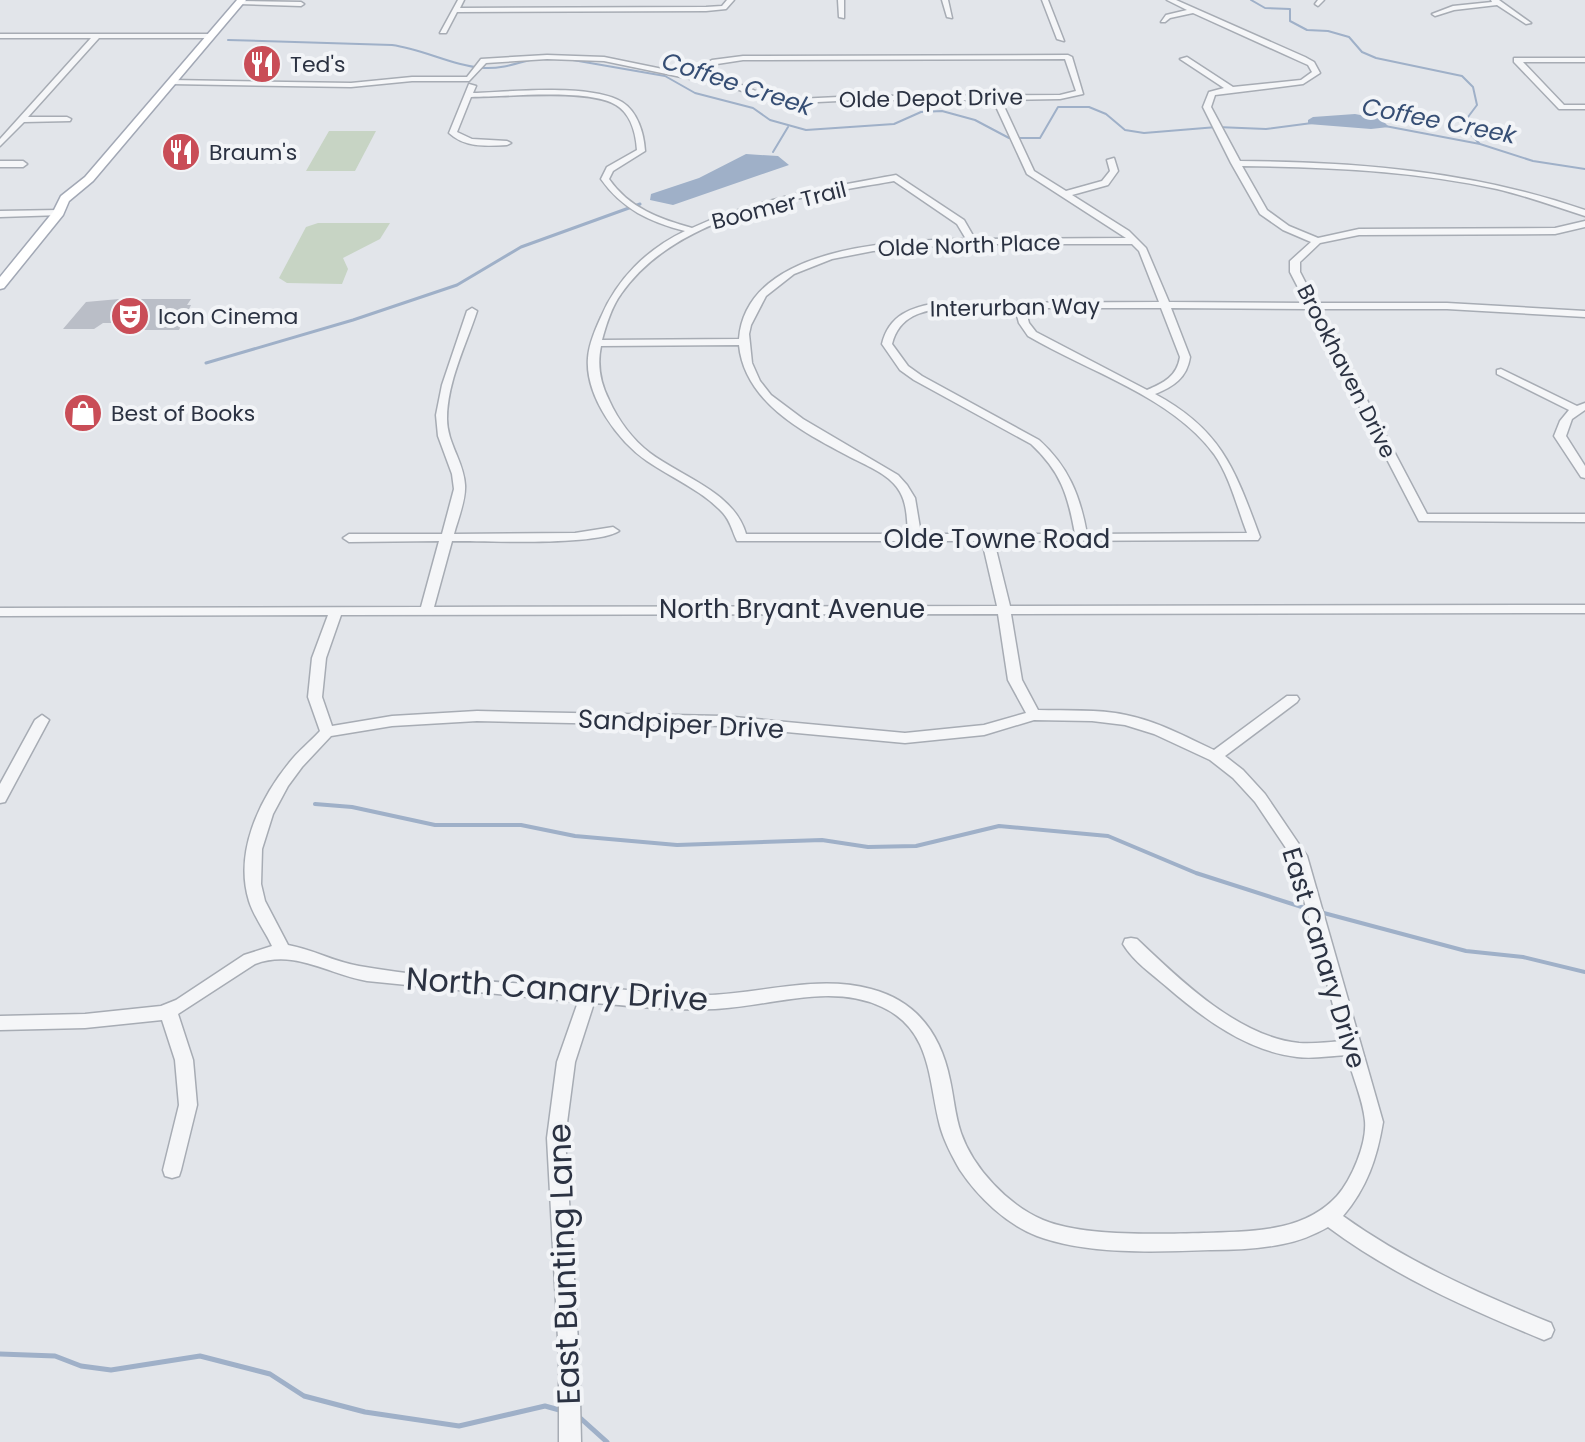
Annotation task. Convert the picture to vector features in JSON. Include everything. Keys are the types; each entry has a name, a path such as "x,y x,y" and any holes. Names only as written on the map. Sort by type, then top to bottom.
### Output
{"main road":[{"path":"0,285 59,213 71,209 90,186 89,179 241,1"}],"street":[{"path":"443,31 461,0"},
{"path":"456,10 718,9 731,0"},
{"path":"841,0 842,17"},
{"path":"945,0 950,17"},
{"path":"1045,0 1061,39"},
{"path":"1170,0 1311,64 1316,73 1303,82 1231,89 1212,94 1207,107 1263,212 1286,228 1317,241"},
{"path":"241,1 301,4"},
{"path":"1435,14 1453,8 1496,2 1528,23"},
{"path":"1163,21 1168,16 1193,11"},
{"path":"0,39 207,40"},
{"path":"0,144 94,39"},
{"name":"Olde Depot Drive","path":"469,79 484,61 532,57 604,59 751,91 776,102 1079,95 1080,87 1068,57 743,58 715,62 688,76"},
{"path":"1184,59 1231,89"},
{"path":"1585,60 1517,60 1562,107 1585,107"},
{"path":"169,85 351,85 412,79 469,79 473,82 470,95 455,125 455,136 473,142 507,143"},
{"path":"470,95 592,96 617,102 624,107 635,127 641,151 610,169 605,179 628,205 661,222 690,230"},
{"path":"996,97 1023,163 1030,172 1126,233 1143,250 1183,347 1185,368 1166,386 1145,394 1032,334 1024,323 1019,305"},
{"path":"23,120 67,119"},
{"path":"1063,195 1105,183 1114,171 1111,160"},
{"path":"1235,163 1321,165 1450,177 1513,188 1585,213"},
{"path":"0,164 23,164"},
{"name":"Boomer Trail","path":"741,538 740,526 724,507 634,446 617,424 595,377 593,360 603,313 626,280 690,230 739,212 896,178 961,222 972,241"},
{"path":"0,214 59,213"},
{"name":"Brookhaven Drive","path":"1585,224 1555,231 1359,232 1317,241 1295,261 1295,272 1423,518 1585,518"},
{"name":"Olde North Place","path":"742,342 748,317 768,289 815,262 871,247 972,241 1134,241"},
{"name":"Interurban Way","path":"1082,538 1073,495 1066,476 1052,456 1035,442 904,368 887,344 894,323 917,309 948,305 1461,306 1585,314"},
{"path":"426,612 460,489 459,476 447,452 441,415 472,311"},
{"path":"597,343 742,342 746,361 767,397 887,472 904,488 912,513 915,539"},
{"path":"1501,372 1580,408 1562,425 1560,436 1585,475"},
{"name":"Olde Towne Road","path":"741,538 1254,537 1219,453 1195,426 1145,394"},
{"path":"349,538 575,537 613,531"},
{"path":"987,538 1004,608 1015,680 1034,715"},
{"name":"North Bryant Avenue","path":"0,612 335,614 1004,608 1585,609"},
{"path":"0,1023 87,1023 168,1011 247,961 282,950 256,900 252,872 254,849 276,794 294,766 327,732 315,697 319,658 335,614"},
{"path":"1215,756 1292,699"},
{"name":"Sandpiper Drive","path":"327,732 392,721 477,716 723,721 905,738 984,730 1034,715"},
{"name":"East Canary Drive","path":"1034,715 1126,720 1194,744 1238,774 1260,798 1299,856 1374,1122 1369,1158 1356,1189 1328,1216"},
{"path":"0,798 42,720"},
{"path":"1131,944 1165,976 1234,1027 1261,1041 1297,1050 1354,1048"},
{"name":"North Canary Drive","path":"282,950 368,974 699,1003 814,991 850,991 875,996 902,1009 920,1023 932,1046 953,1138 969,1166 990,1191 1017,1214 1042,1229 1086,1238 1244,1242 1295,1233 1328,1216"},
{"name":"East Bunting Lane","path":"570,1442 569,1357 556,1138 566,1062 589,994"},
{"path":"168,1011 184,1060 188,1105 172,1170"},
{"path":"1328,1216 1370,1249 1433,1283 1544,1330"}],"green space":[{"path":"329,131 376,131 355,171 306,171"},
{"path":"318,223 390,223 380,239 343,258 348,269 342,284 287,283 279,278 306,227"}],"water":[{"path":"1355,114 1381,119 1389,127 1371,129 1308,124 1313,117"},
{"path":"746,154 778,156 789,165 673,205 650,200 651,194 699,178"}],"building":[{"name":"Icon Cinema","path":"191,299 187,305 191,305 179,330 137,330 124,323 103,323 94,329 63,329 86,302"}],"waterway":[{"path":"1251,0 1265,8 1290,9 1290,21 1307,30 1328,31 1349,37 1362,52 1376,58 1462,76 1473,87 1477,105 1465,121 1465,129 1480,144"},
{"name":"Coffee Creek","path":"228,40 392,45 484,68 534,59"},
{"name":"Coffee Creek","path":"567,59 665,76 695,93 753,108 770,120 806,130 894,124 921,112 942,111 975,120 1009,138 1040,138 1058,107 1089,107 1106,114 1125,130 1144,133 1217,127 1266,129 1312,123"},
{"name":"Coffee Creek","path":"1385,126 1480,144"},
{"path":"773,152 788,127"},
{"name":"Coffee Creek","path":"1480,144 1533,161 1585,169"},
{"path":"206,363 353,320 457,285 521,247 640,204"},
{"path":"315,804 352,807 435,825 521,825 575,836 677,845 822,840 868,847 916,846 999,826 1108,836 1196,873 1308,909"},
{"path":"1320,912 1466,951 1523,957 1585,972"},
{"path":"0,1354 55,1356 81,1366 111,1370 200,1356 270,1374 304,1396 365,1412 459,1426 545,1406 563,1411"},
{"path":"578,1416 607,1442"}],"place":[{"name":"Ted's","path":"262,64"},
{"name":"Braum's","path":"181,152"},
{"name":"Icon Cinema","path":"130,316"},
{"name":"Best of Books","path":"83,413"}]}
